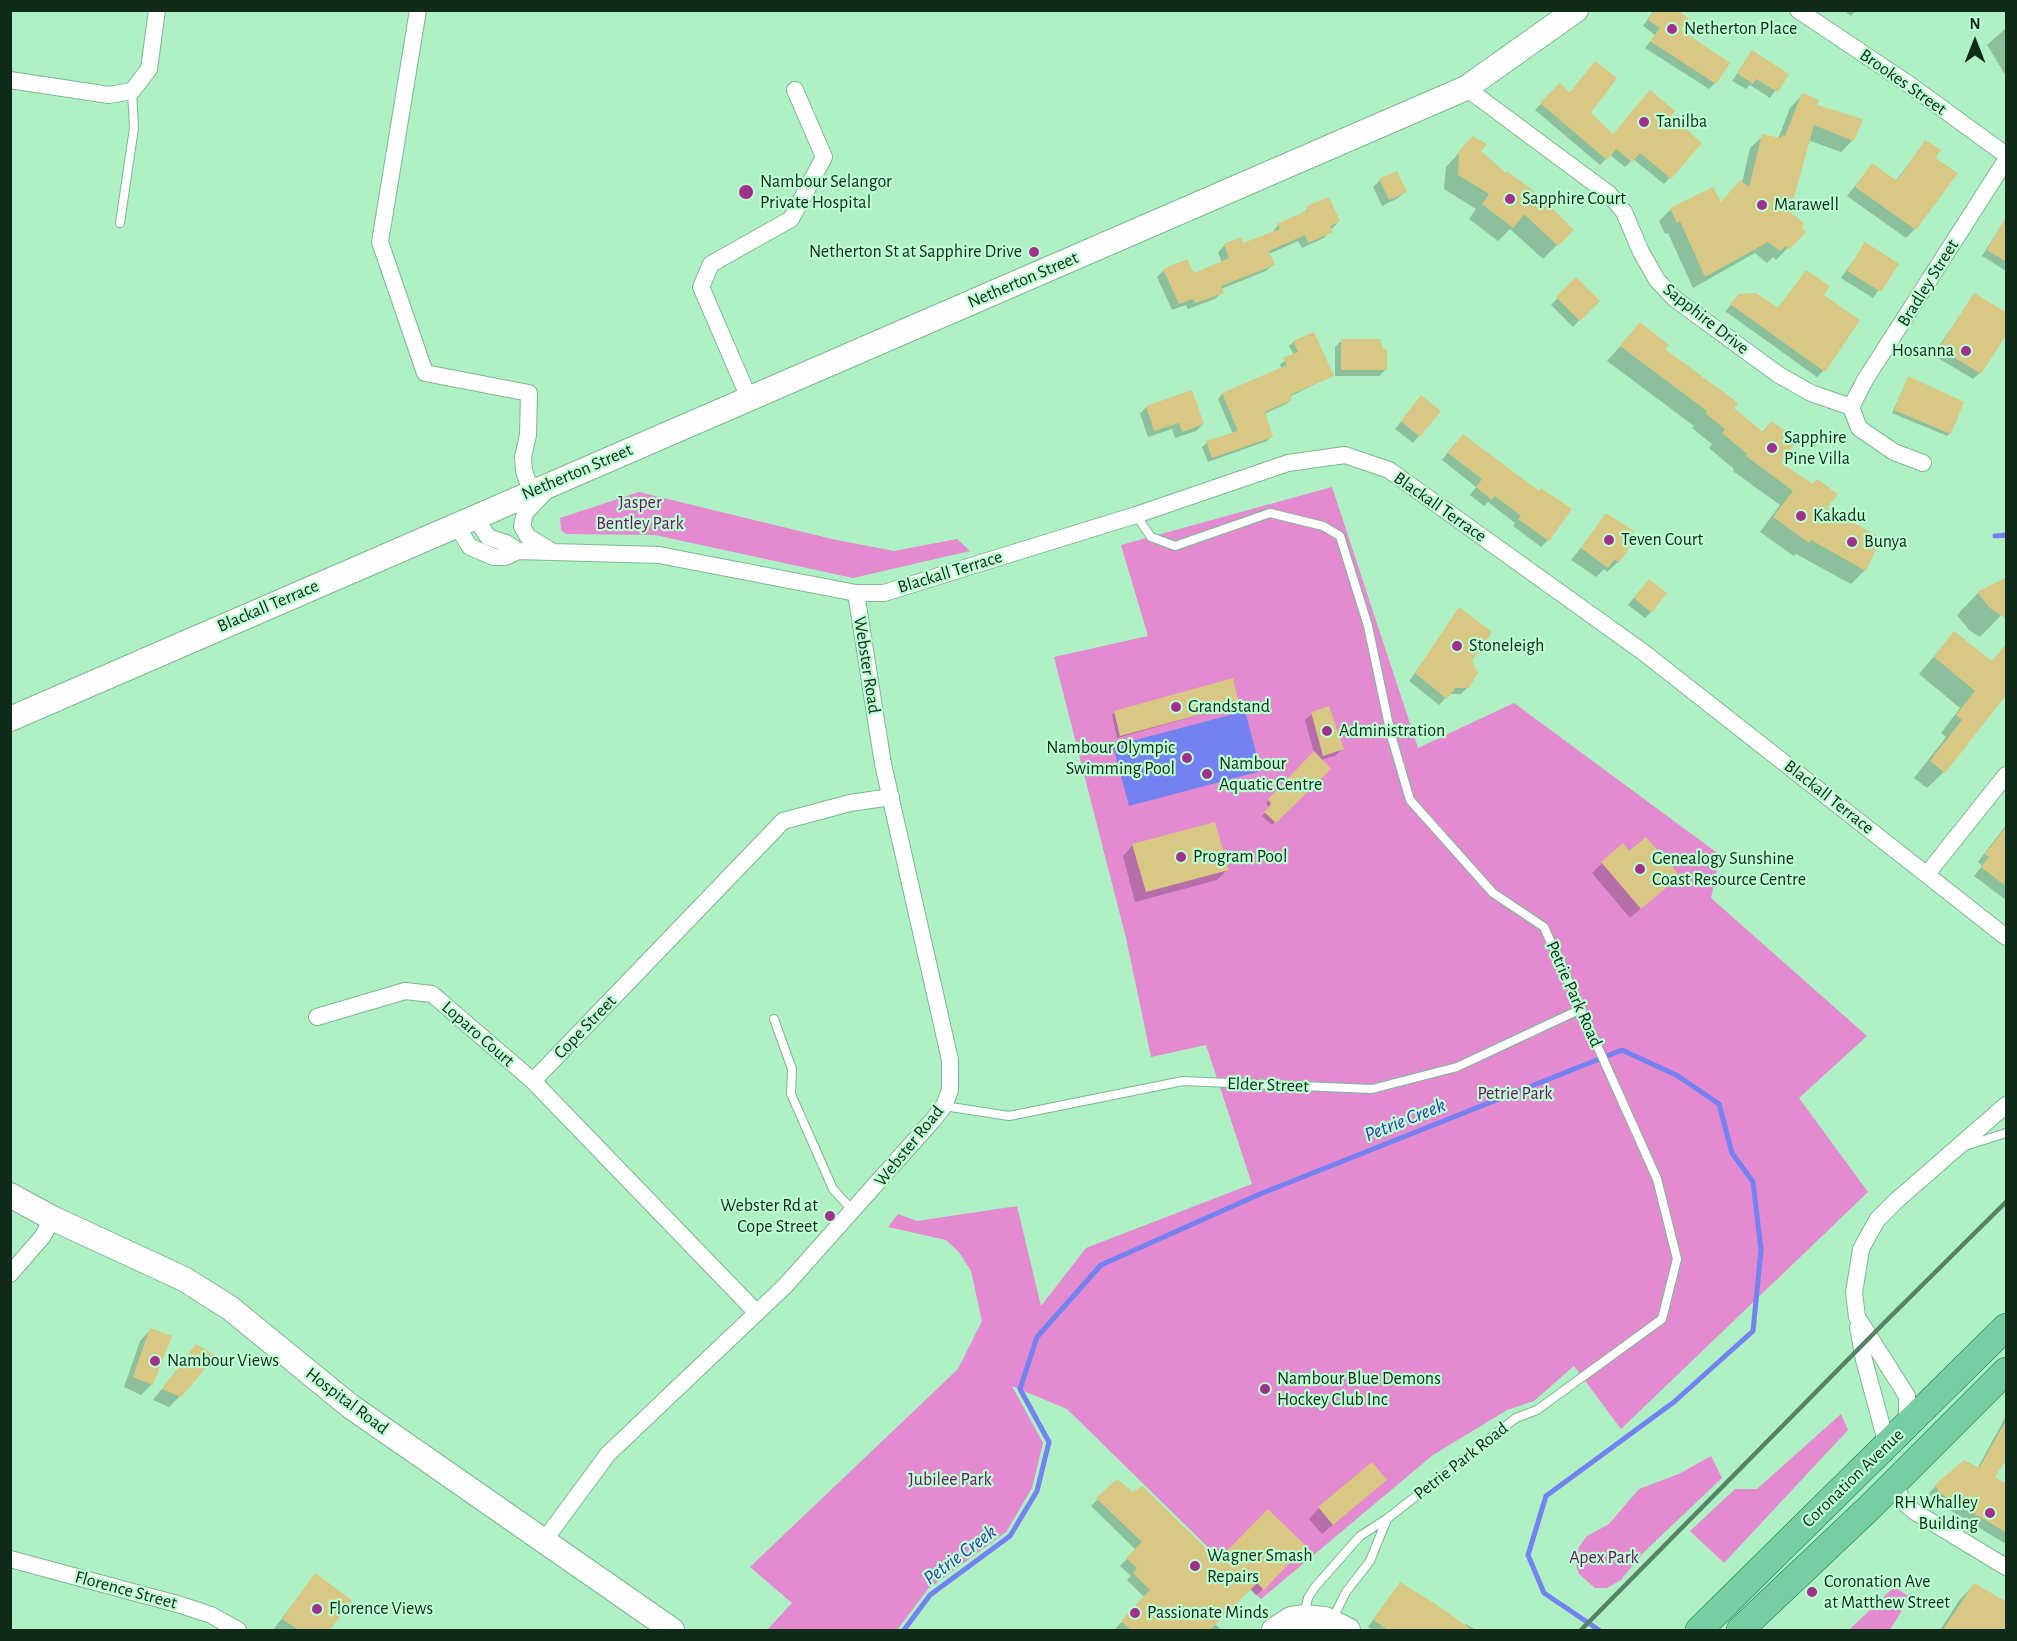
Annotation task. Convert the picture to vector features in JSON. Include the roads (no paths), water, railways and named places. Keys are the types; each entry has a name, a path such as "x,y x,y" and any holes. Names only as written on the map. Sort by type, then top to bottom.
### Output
{"main road":[{"name":"Netherton Street","path":"465,521 1466,88 1576,10"},
{"name":"Blackall Terrace","path":"10,719 465,521"},
{"name":"Hospital Road","path":"10,1195 51,1218 184,1279 230,1308 351,1406 672,1630"},
{"name":"Coronation Avenue","path":"1699,1630 2007,1327"},
{"name":"Coronation Avenue","path":"1740,1630 1895,1483 2007,1371"},
{"path":"1895,1483 1895,1469 1907,1426"},
{"path":"1887,1445 1895,1483"},
{"path":"1274,1630 1291,1619 1304,1617 1340,1626"}],"street":[{"path":"10,80 109,95 132,91 149,69 157,10"},
{"path":"418,10 380,242 425,373 529,393 528,435 523,457 524,471 531,491"},
{"name":"Brookes Street","path":"1798,10 1910,85 2007,158"},
{"name":"Sapphire Drive","path":"1466,88 1609,194 1624,212 1641,252 1657,280 1675,299 1779,375 1811,393 1851,407"},
{"path":"749,398 701,287 711,264 791,219 824,157 795,90"},
{"name":"Bradley Street","path":"1851,407 1865,380 2007,158"},
{"path":"1851,407 1859,428 1894,452 1923,463"},
{"name":"Blackall Terrace","path":"465,521 488,537 518,551 551,550 676,557 856,593 884,592 1136,515 1288,463 1345,455 1389,470 1643,651 2007,937"},
{"name":"Blackall Terrace","path":"551,550 528,537 523,530 522,520 532,505 558,480"},
{"name":"Webster Road","path":"543,1542 608,1454 757,1313 854,1211 944,1106 950,1090 950,1060 891,797 856,593"},
{"path":"1927,874 2007,775"},
{"name":"Cope Street","path":"533,1081 783,821 850,803 891,797"},
{"name":"Loparo Court","path":"317,1017 405,991 432,994 533,1081"},
{"path":"533,1081 757,1313"},
{"path":"1887,1445 1864,1360 1854,1293 1856,1270 1868,1235 1897,1200 2007,1105"},
{"path":"10,1274 43,1236 51,1218"},
{"path":"1857,1317 1907,1396 1907,1426"},
{"path":"1895,1483 1902,1501 1915,1512 2007,1567"},
{"name":"Florence Street","path":"10,1559 181,1605 211,1615 238,1630"}],"lane":[{"path":"120,224 134,128 132,91"},
{"name":"Petrie Park Road","path":"1136,515 1151,537 1175,546 1270,513 1323,526 1340,536 1368,627 1391,735 1410,800 1493,893 1544,927 1657,1179 1677,1259 1662,1319 1537,1410 1516,1418 1388,1518 1360,1536 1331,1566 1308,1598 1304,1617"},
{"name":"Elder Street","path":"944,1106 1009,1116 1183,1082 1372,1089 1457,1067 1581,1009"},
{"path":"774,1019 792,1069 791,1094 833,1189 854,1211"},
{"path":"1953,1150 2007,1133"},
{"name":"Petrie Park Road","path":"1340,1626 1346,1592 1370,1561 1388,1518"}],"water":[{"name":"Nambour Olympic Swimming Pool","path":"1245,711 1261,771 1129,806 1113,746"}],"waterway":[{"path":"1995,536 2006,535"},
{"name":"Petrie Creek","path":"904,1630 930,1595 1010,1536 1037,1491 1049,1442 1020,1389 1037,1337 1101,1265 1260,1194 1622,1050 1678,1076 1719,1104 1732,1153 1753,1182 1761,1250 1753,1331 1674,1402 1546,1496 1528,1555 1544,1593 1599,1630"}],"railway":[{"path":"1581,1630 2006,1202"}],"place":[{"name":"Netherton Place","path":"1672,29"},
{"name":"Tanilba","path":"1644,122"},
{"name":"Nambour Selangor Private Hospital","path":"746,192"},
{"name":"Sapphire Court","path":"1510,199"},
{"name":"Marawell","path":"1762,205"},
{"name":"Netherton St at Sapphire Drive","path":"1034,252"},
{"name":"Hosanna","path":"1966,351"},
{"name":"Sapphire Pine Villa","path":"1772,448"},
{"name":"Kakadu","path":"1801,516"},
{"name":"Teven Court","path":"1609,540"},
{"name":"Bunya","path":"1852,542"},
{"name":"Stoneleigh","path":"1457,646"},
{"name":"Grandstand","path":"1176,707"},
{"name":"Administration","path":"1327,731"},
{"name":"Nambour Olympic Swimming Pool","path":"1187,758"},
{"name":"Nambour Aquatic Centre","path":"1207,774"},
{"name":"Program Pool","path":"1181,857"},
{"name":"Genealogy Sunshine Coast Resource Centre","path":"1640,869"},
{"name":"Webster Rd at Cope Street","path":"830,1216"},
{"name":"Nambour Views","path":"155,1361"},
{"name":"Nambour Blue Demons Hockey Club Inc","path":"1265,1389"},
{"name":"RH Whalley Building","path":"1990,1513"},
{"name":"Wagner Smash Repairs","path":"1195,1566"},
{"name":"Coronation Ave at Matthew Street","path":"1812,1592"},
{"name":"Florence Views","path":"317,1609"},
{"name":"Passionate Minds","path":"1135,1613"}],"park label":[{"name":"Jasper Bentley Park","path":"640,513"},
{"name":"Petrie Park","path":"1515,1094"},
{"name":"Jubilee Park","path":"950,1480"},
{"name":"Apex Park","path":"1604,1558"}]}
